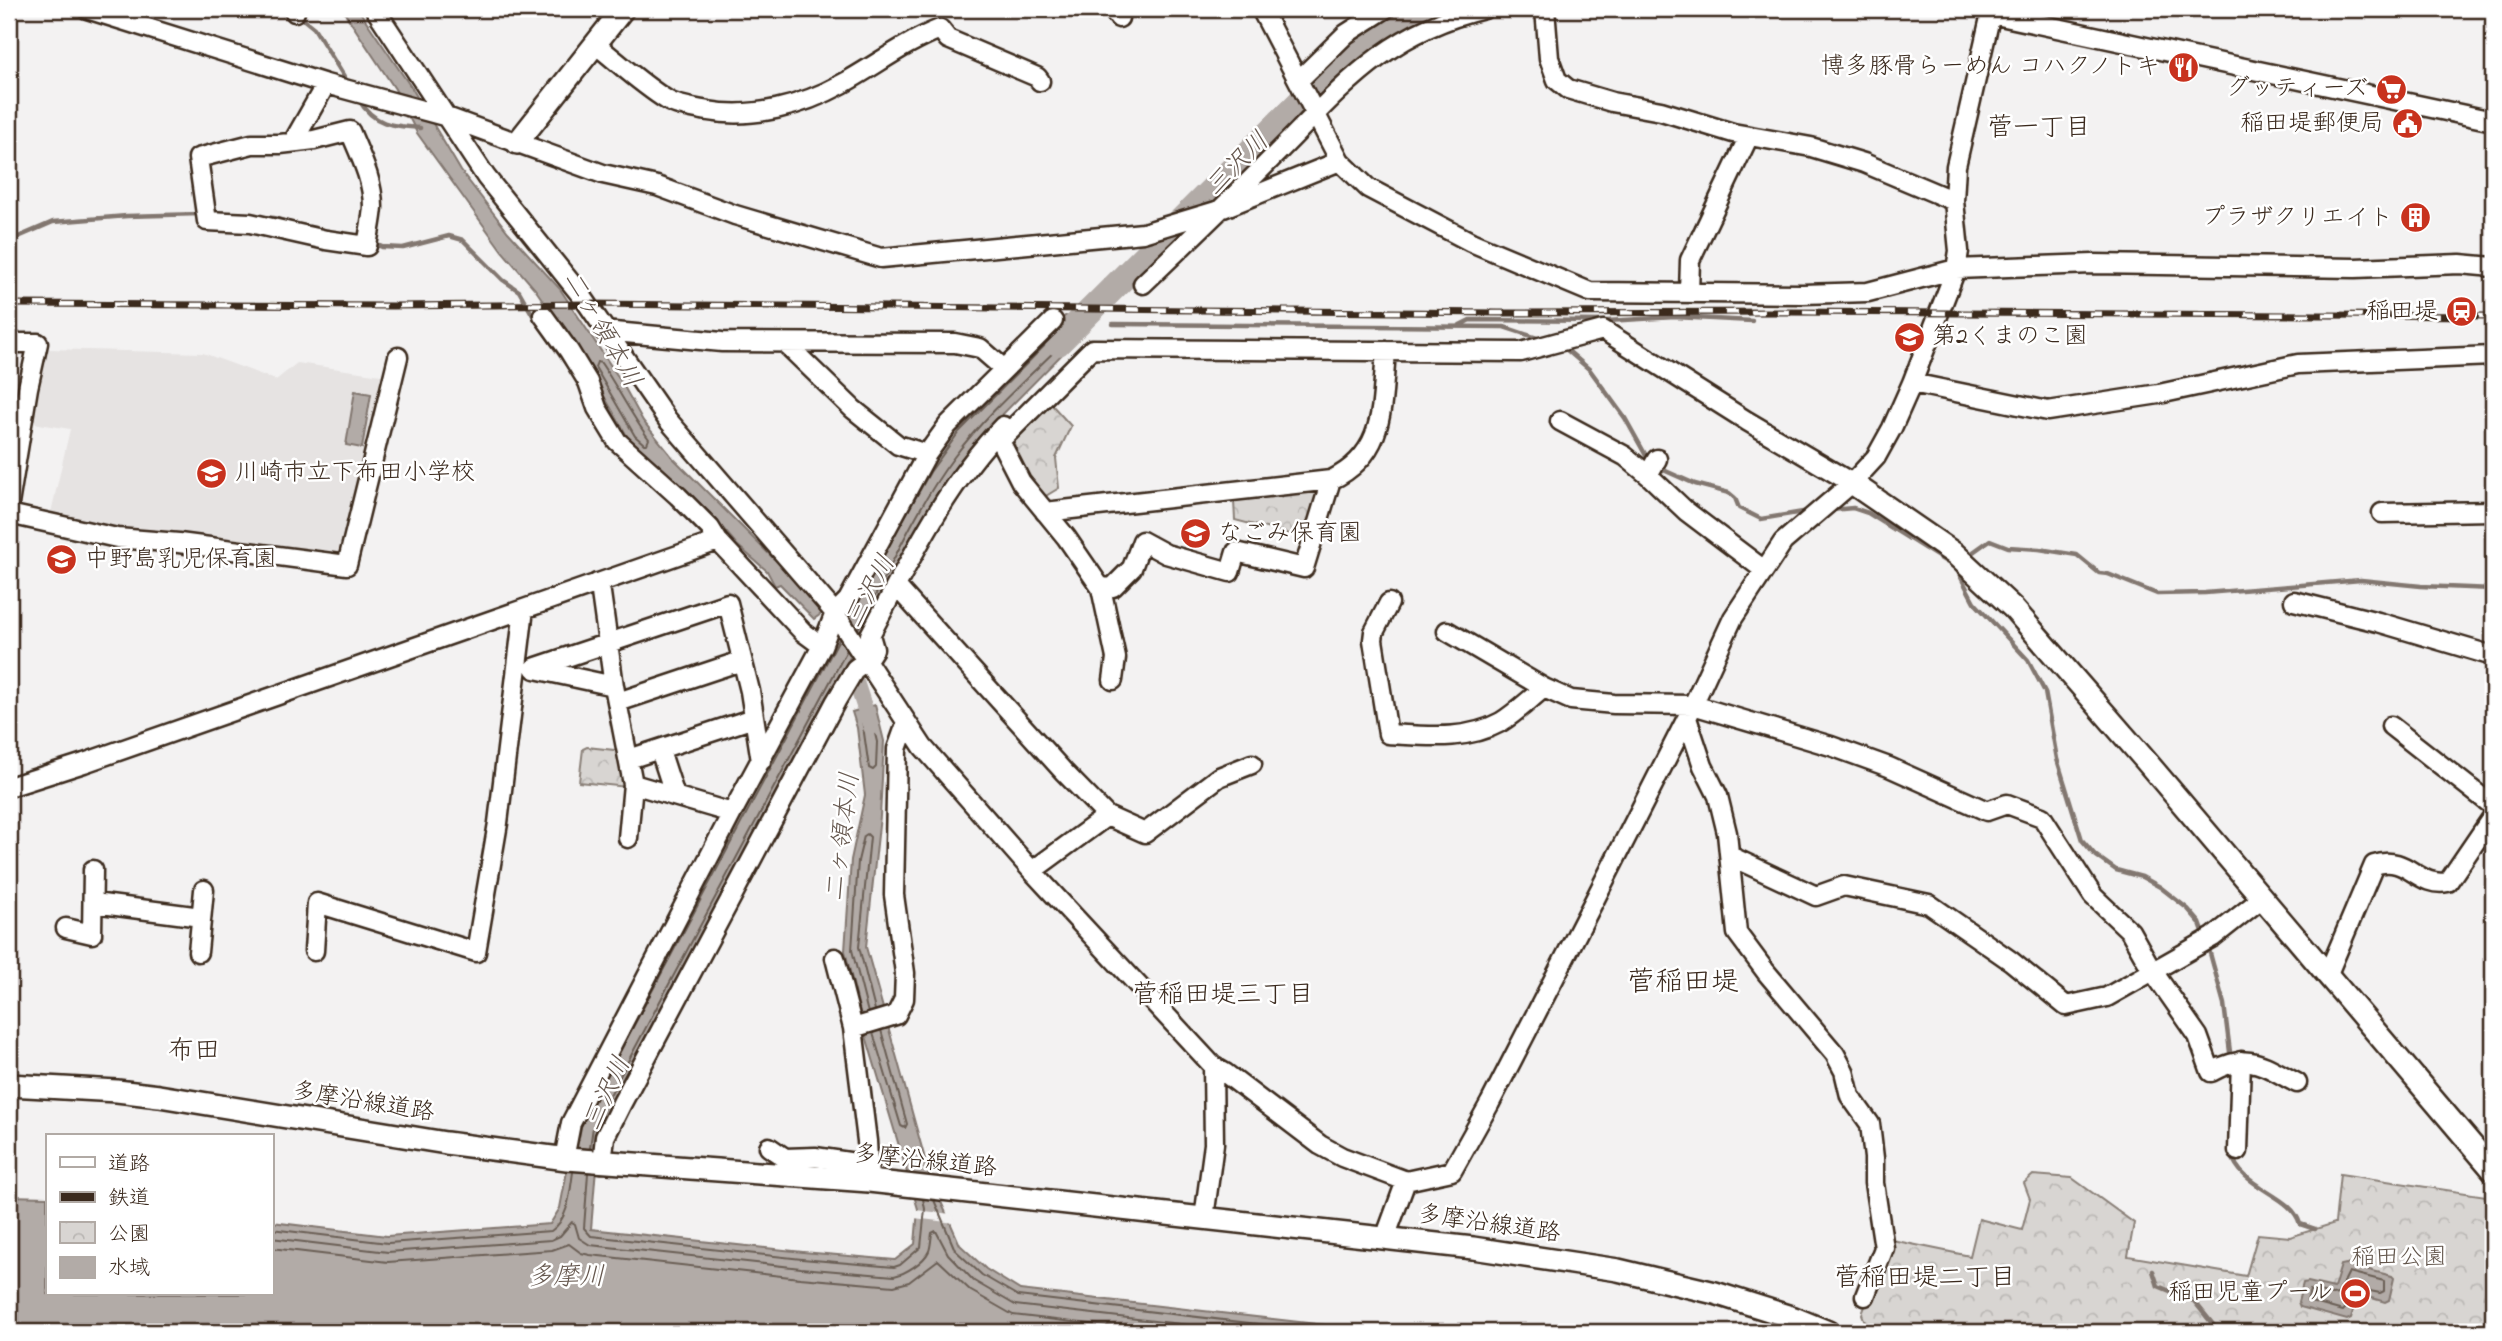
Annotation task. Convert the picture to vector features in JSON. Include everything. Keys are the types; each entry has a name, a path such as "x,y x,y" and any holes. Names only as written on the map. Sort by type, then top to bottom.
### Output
{"street":[{"path":"87,9 326,84 438,114 603,174 657,186 735,215 881,258 1143,233 1216,211 1340,160"},
{"path":"375,9 438,114 584,299 667,419 836,616 923,747 1032,871 1213,1066 1320,1145 1342,1157 1406,1181 1452,1171 1490,1103 1690,712 1733,618 1783,542 1852,483 1876,457 1892,428 1956,269 1959,251 1954,201 1956,166 1992,11 2493,121"},
{"path":"517,143 623,9"},
{"path":"1261,9 1340,160 1368,188 1471,242 1590,292 1868,292 1956,269 2093,264 2355,268 2460,264 2493,267"},
{"path":"1299,80 1346,34 1385,9"},
{"path":"1143,284 1365,66 1397,44 1454,16 1484,9"},
{"path":"1545,9 1549,58 1557,80 1568,89 1749,136 1811,147 1864,163 1954,201"},
{"path":"595,44 668,101 718,113 752,113 781,108 811,98 841,85 913,39 940,29 948,39 1017,67 1037,77 1041,82"},
{"path":"293,142 326,84"},
{"path":"350,131 366,168 372,193 373,209 367,246 250,223 207,222 198,158 251,144 293,142 350,131"},
{"path":"1689,293 1690,260 1749,136"},
{"path":"542,315 588,382 597,408 617,441 678,496 803,632 822,646"},
{"path":"566,1159 571,1123 836,616 848,600 927,454 948,425 1053,321"},
{"path":"1114,680 1116,658 1101,588 1066,537 1021,482 1000,441 1092,349 1521,352 1603,330 1747,421 1852,483 1955,554 2013,608 2493,1170"},
{"path":"604,331 722,342 955,343 980,348 1003,368"},
{"path":"9,343 38,343 9,503"},
{"path":"786,344 852,409 898,445 927,454"},
{"path":"599,1163 606,1136 622,1103 836,701 863,654 874,649 870,635 947,495 978,454 1077,348"},
{"path":"1045,512 1331,480 1349,471 1366,455 1380,423 1386,351"},
{"path":"1912,383 2048,411 2158,394 2298,363 2493,356"},
{"path":"9,514 117,538 179,543 346,565 398,357"},
{"path":"1560,421 1625,456 1652,467 1686,511 1764,570"},
{"path":"1101,588 1113,587 1132,568 1142,541 1166,554 1230,572 1236,552 1304,568 1331,480"},
{"path":"2382,513 2493,511"},
{"path":"9,787 718,541"},
{"path":"597,583 601,593 607,642 633,784 628,838"},
{"path":"896,586 1020,720 1063,772 1107,816 1145,833 1219,777 1241,766 1252,764"},
{"path":"2294,601 2378,622 2493,656"},
{"path":"515,669 534,668 727,603 750,691 761,761"},
{"path":"1389,603 1374,632 1373,640 1388,734 1443,737 1484,730 1502,721 1544,688"},
{"path":"314,951 317,902 476,952 496,835 524,609"},
{"path":"1447,631 1544,688 1571,700 1690,712 1831,746 1889,767 1987,811 2007,804 2042,817 2093,896 2130,931 2152,970 2198,1036 2211,1072 2234,1062 2253,1060 2298,1083"},
{"path":"534,668 616,694 741,661"},
{"path":"1690,712 1703,766 1718,796 1727,833 1737,933 1835,1054 1844,1071 1850,1096 1870,1124 1874,1183 1884,1248 1864,1296"},
{"path":"629,759 754,718"},
{"path":"853,1028 896,1015 904,999 905,973 894,895 897,749 906,724"},
{"path":"2392,726 2493,806"},
{"path":"660,750 675,796"},
{"path":"633,784 732,813"},
{"path":"1032,871 1107,816"},
{"path":"2327,976 2374,864 2392,862 2410,869 2429,883 2448,882 2493,816"},
{"path":"1730,856 1816,895 1844,886 1929,904 2011,961 2066,1006 2107,997 2207,940 2262,899"},
{"path":"66,929 92,934 93,870"},
{"path":"198,951 204,890"},
{"path":"94,903 201,917"},
{"path":"769,1147 785,1158 815,1157 874,1177 853,1028 835,958"},
{"path":"2234,1062 2238,1151"},
{"path":"1204,1218 1214,1144 1213,1066"},
{"name":"多摩沿線道路","path":"9,1085 159,1096 446,1143 599,1163 874,1177 974,1194 1473,1248 1618,1270 1715,1293 1794,1318 1828,1332"},
{"path":"1385,1238 1406,1181"}],"shaded area":[{"name":"川崎市立下布田小学校","path":"47,349 203,353 276,380 297,363 388,376 346,554 338,559 119,533 50,517 70,429 33,423"}],"green space":[{"path":"1052,405 1071,426 1056,458 1059,488 1044,497 1023,469 1013,436 1043,407"},
{"path":"1323,489 1308,539 1235,520 1234,501"},
{"path":"587,747 623,751 627,787 579,782 583,749"},
{"name":"稲田公園","path":"2340,1174 2493,1197 2493,1259 2484,1297 2493,1301 2493,1332 1885,1332 1865,1322 1862,1314 1888,1248 1887,1239 1970,1256 1979,1219 2022,1230 2030,1199 2024,1183 2033,1175 2072,1178 2134,1223 2128,1256 2246,1276 2258,1234 2290,1237 2335,1223"}],"water":[{"path":"342,9 358,9 413,90 461,171 508,232 560,289 621,381 643,421 673,458 773,558 775,554 824,612 814,619 780,584 775,586 767,571 737,545 710,513 630,441 579,353 535,289 502,251 417,133 395,89"},
{"name":"多摩川","path":"1065,316 1097,319 960,461 919,527 599,1131 591,1229 895,1260 915,1244 918,1209 866,1036 845,951 851,860 865,795 857,728 852,712 875,705 884,741 880,816 866,947 930,1177 960,1245 986,1269 1020,1290 1387,1332 9,1332 9,1196 46,1197 46,1296 273,1296 273,1222 387,1236 550,1224 560,1208 578,1113 924,469 953,428"},
{"path":"355,391 371,394 362,448 346,445"},
{"path":"2341,1265 2392,1276 2394,1278 2389,1300 2385,1302 2358,1294 2351,1318 2347,1320 2300,1307 2298,1302 2303,1283 2334,1288"}],"pier":[{"path":"915,1210 952,1214 955,1223 914,1218"}],"waterway":[{"name":"三沢川","path":"1058,343 1321,81 1371,36 1423,9"},
{"path":"298,15 314,28 348,83"},
{"path":"359,100 371,115 385,123 420,128"},
{"path":"9,241 53,222 200,214"},
{"path":"261,217 300,226"},
{"path":"373,243 382,247 403,248 449,236 463,240 503,280 519,291 569,368"},
{"path":"1460,325 1470,320 1607,321 1675,317 1752,321"},
{"path":"1113,324 1504,327 1540,339"},
{"path":"1567,350 1590,370 1625,418 1649,461"},
{"path":"1659,468 1695,484 1729,493 1735,498 1739,508 1761,519 1809,511"},
{"path":"1832,510 1853,508 1868,513 1956,568 1974,602 2028,660 2045,692 2057,759 2082,840 2095,855 2116,870 2142,877 2188,909 2200,923 2205,937"},
{"path":"1969,555 1990,540 2008,547 2077,555 2099,573 2108,574 2157,594 2205,593 2361,580 2493,589"},
{"name":"二ヶ領本川","path":"856,682 871,727"},
{"path":"2208,946 2224,1004 2231,1060"},
{"path":"2231,1153 2236,1165 2245,1175 2287,1205 2300,1224 2315,1229"},
{"path":"2153,1271 2158,1286 2194,1301 2219,1332"}],"railway":[{"path":"9,304 588,304 1499,313 2493,316"}],"place":[{"name":"博多豚骨らーめん コハクノトキ","path":"2183,67"},
{"name":"グッティーズ","path":"2391,89"},
{"name":"稲田堤郵便局","path":"2407,124"},
{"name":"プラザクリエイト","path":"2416,218"},
{"name":"稲田堤","path":"2461,312"},
{"name":"第2くまのこ園","path":"1909,337"},
{"name":"川崎市立下布田小学校","path":"212,473"},
{"name":"なごみ保育園","path":"1195,534"},
{"name":"中野島乳児保育園","path":"62,560"},
{"name":"稲田児童プール","path":"2356,1293"}],"district":[{"name":"菅一丁目","path":"2039,129"},
{"name":"菅稲田堤","path":"1683,983"},
{"name":"菅稲田堤三丁目","path":"1223,996"},
{"name":"布田","path":"194,1052"},
{"name":"菅稲田堤二丁目","path":"1925,1279"}]}
